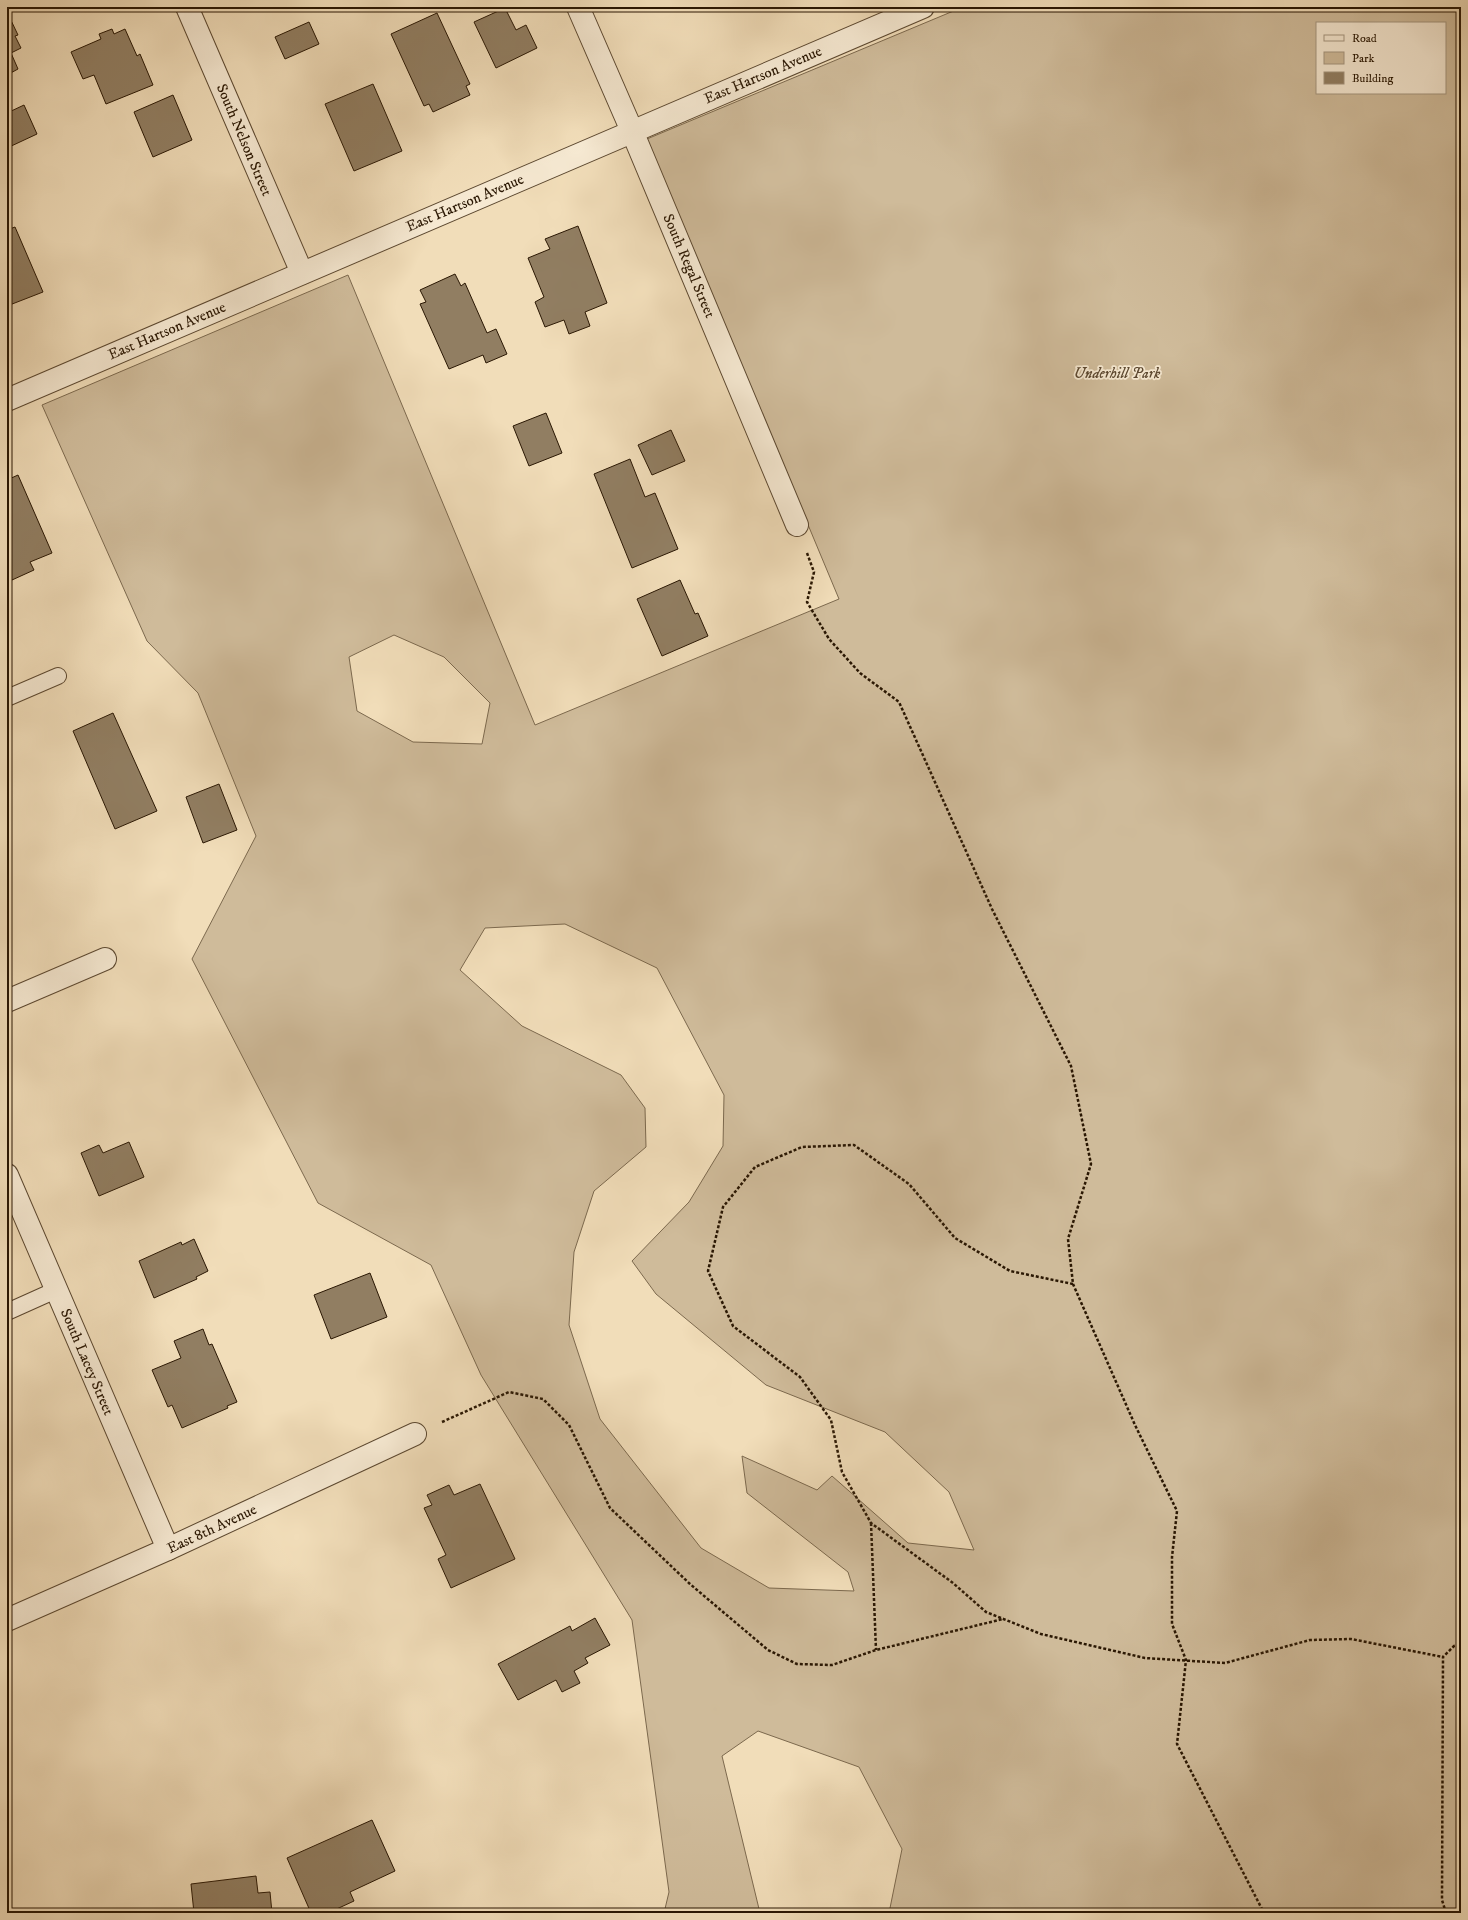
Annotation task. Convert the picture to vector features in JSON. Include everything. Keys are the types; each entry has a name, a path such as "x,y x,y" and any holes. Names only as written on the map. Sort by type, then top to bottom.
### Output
{"street":[{"name":"South Nelson Street","path":"187,7 302,273"},
{"name":"South Regal Street","path":"578,7 632,131 797,525"},
{"name":"East Hartson Avenue","path":"7,400 923,7"},
{"path":"7,1000 105,959"},
{"name":"South Lacey Street","path":"7,1175 168,1549"},
{"name":"East 8th Avenue","path":"7,1620 168,1549 415,1434"}],"lane":[{"path":"7,698 58,676"},
{"path":"7,1312 56,1290"}],"path":[{"path":"797,525 814,572 807,602 830,639 860,673 899,702 992,909 1071,1066 1091,1164 1068,1239 1073,1284 1135,1425 1178,1511 1172,1557 1172,1624 1186,1660 1177,1744 1264,1913"},
{"path":"1073,1284 1010,1271 956,1238 909,1184 854,1145 802,1147 755,1167 722,1207 708,1270 732,1326 800,1377 831,1420 842,1472 871,1523 953,1583 986,1612 1042,1634 1145,1658 1225,1662 1310,1640 1351,1639 1443,1657"},
{"path":"415,1434 509,1392 543,1399 569,1425 610,1508 690,1584 768,1650 797,1664 832,1666 876,1650 1004,1619"},
{"path":"871,1523 876,1650"},
{"path":"1446,1913 1442,1900 1443,1657 1454,1646 1461,1644"}],"green space":[{"name":"Underhill Park","path":"963,7 1461,7 1461,1913 889,1913 902,1849 859,1767 758,1731 722,1756 760,1913 664,1913 669,1892 632,1620 481,1375 431,1265 318,1203 192,959 256,836 198,693 147,641 42,405 348,275 535,725 839,599 647,139","holes":["394,635 444,657 490,703 482,744 413,742 357,711 349,657","565,924 657,968 724,1095 723,1146 689,1202 632,1261 656,1294 766,1385 885,1432 949,1492 974,1550 908,1543 832,1476 817,1490 742,1456 747,1493 848,1572 854,1591 769,1588 701,1548 600,1419 569,1325 574,1252 594,1191 646,1147 645,1108 621,1075 522,1026 460,970 485,928"]}],"building":[{"path":"505,8 516,30 526,25 537,48 496,68 474,22"},
{"path":"7,12 18,35 15,36 21,48 11,53 18,69 7,75"},
{"path":"437,13 470,84 466,86 470,95 433,112 429,104 424,106 391,34"},
{"path":"309,22 319,44 285,59 275,37"},
{"path":"112,29 114,34 125,29 137,56 140,54 153,85 106,104 94,75 83,79 71,52 101,39 99,34"},
{"path":"373,84 402,151 354,171 325,104"},
{"path":"173,95 192,140 153,157 134,112"},
{"path":"24,105 37,134 7,148 7,113"},
{"path":"578,226 607,303 585,312 590,326 569,334 564,320 545,327 535,302 544,297 528,258 550,249 545,239"},
{"path":"15,227 43,292 7,306 7,230"},
{"path":"455,274 461,286 465,283 487,333 496,329 507,354 486,363 483,355 449,369 420,304 426,302 420,290"},
{"path":"546,413 562,453 529,466 513,426"},
{"path":"671,430 685,461 652,475 638,445"},
{"path":"630,459 645,497 655,493 678,549 632,568 594,474"},
{"path":"18,475 52,553 30,562 34,570 12,580 9,571 7,572 7,480"},
{"path":"680,580 695,614 698,613 708,636 662,656 637,599"},
{"path":"113,713 157,811 115,829 73,731"},
{"path":"219,784 237,830 203,843 186,797"},
{"path":"129,1142 144,1177 99,1196 81,1153 99,1145 103,1153"},
{"path":"194,1239 208,1271 196,1277 197,1279 154,1298 139,1261 181,1242 182,1245"},
{"path":"370,1273 387,1317 331,1339 314,1295"},
{"path":"203,1329 209,1345 212,1344 237,1402 227,1406 228,1408 182,1428 172,1405 168,1407 152,1370 181,1358 174,1341"},
{"path":"480,1484 515,1559 451,1588 438,1559 446,1555 424,1508 432,1505 427,1495 449,1485 454,1495"},
{"path":"595,1618 610,1645 585,1658 588,1663 574,1671 580,1683 562,1692 556,1680 518,1700 498,1664 570,1626 572,1631"},
{"path":"372,1820 395,1871 350,1892 354,1901 328,1913 311,1913 287,1858"},
{"path":"256,1876 258,1893 270,1892 272,1913 194,1913 191,1884"}]}
